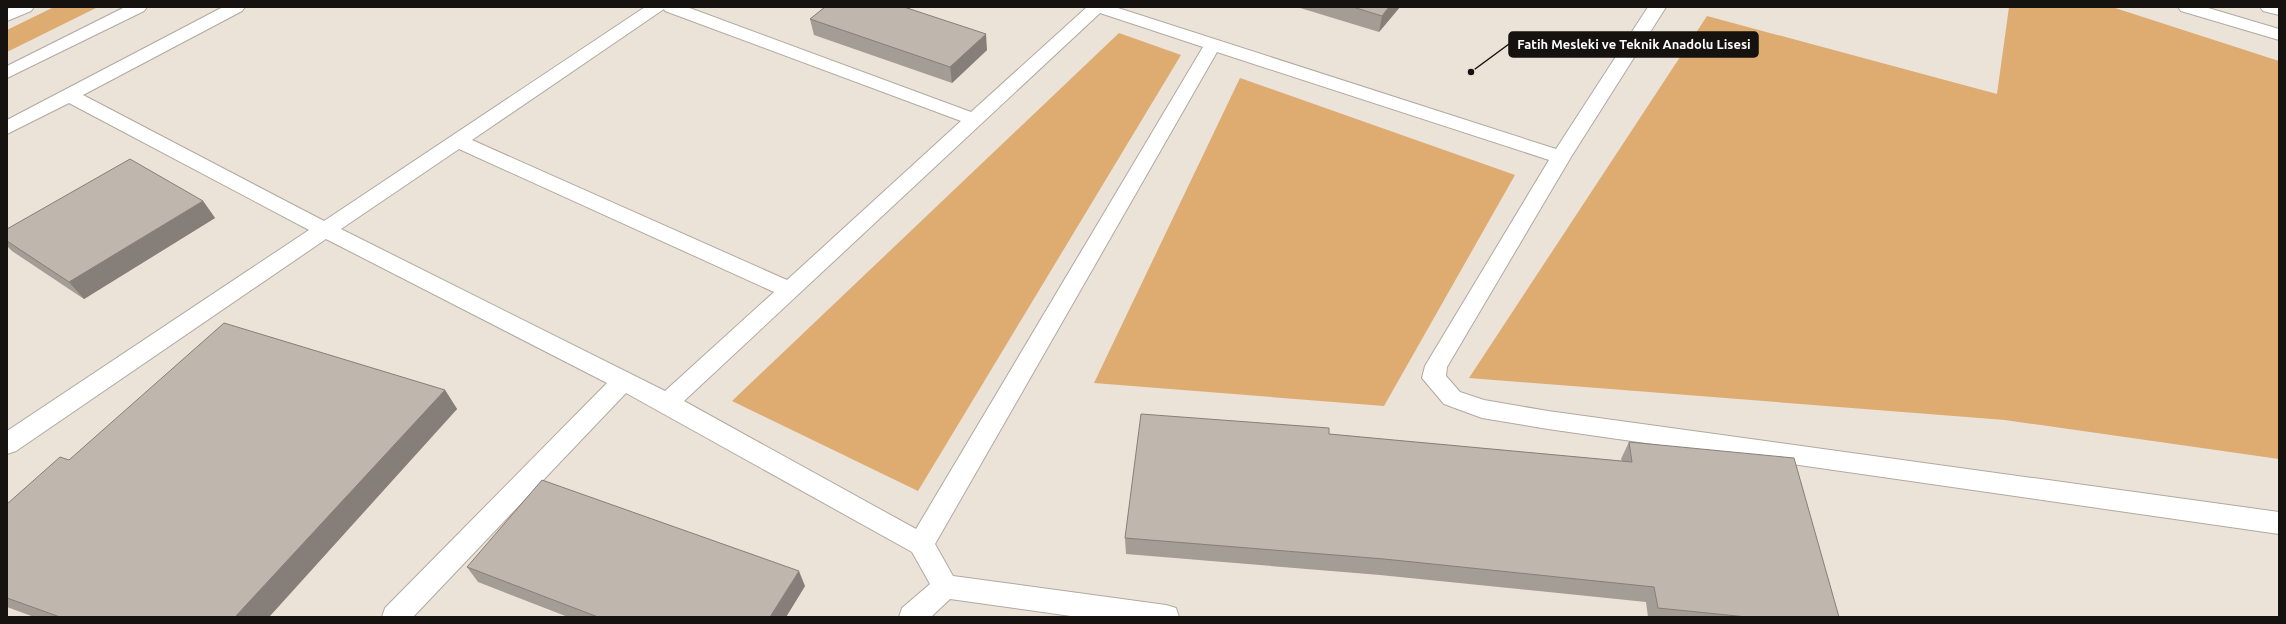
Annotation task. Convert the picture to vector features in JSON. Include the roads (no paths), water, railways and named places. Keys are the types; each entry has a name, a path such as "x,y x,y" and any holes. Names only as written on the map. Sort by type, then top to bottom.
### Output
{"street":[{"path":"7,16 25,7"},
{"path":"7,73 138,7"},
{"path":"7,128 236,7"},
{"path":"7,444 656,7"},
{"path":"671,7 975,120"},
{"path":"667,403 1097,7 1562,157"},
{"path":"1658,7 1562,157 1436,366 1434,378 1452,398 1482,409 1548,420 2279,523"},
{"path":"2187,7 2279,35"},
{"path":"2268,7 2279,10"},
{"path":"921,544 1213,44"},
{"path":"69,95 326,230 667,403 921,544 945,587 934,617"},
{"path":"457,141 790,290"},
{"path":"395,617 623,381"},
{"path":"912,617 945,587"},
{"path":"945,587 1166,617"}],"place":[{"name":"Fatih Mesleki ve Teknik Anadolu Lisesi","path":"1471,72"}]}
